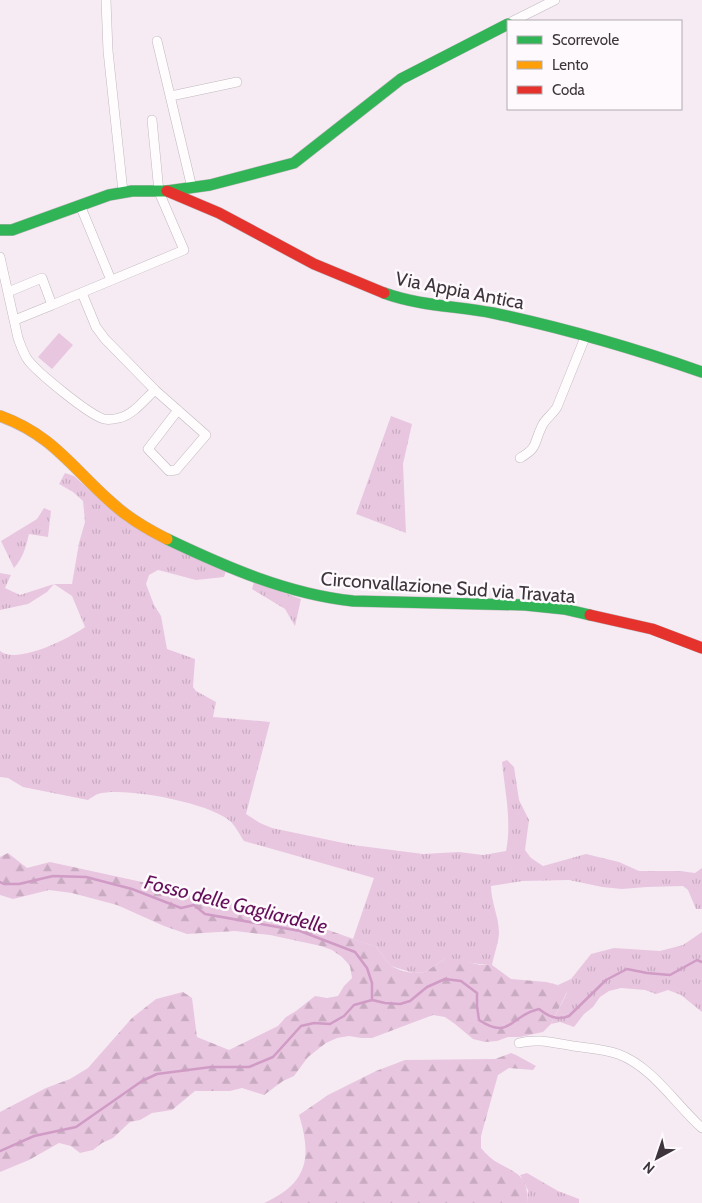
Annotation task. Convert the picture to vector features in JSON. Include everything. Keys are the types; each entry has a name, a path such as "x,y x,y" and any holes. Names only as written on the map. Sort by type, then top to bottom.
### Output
{"street":[{"path":"106,0 108,51 123,192"},
{"path":"515,20 555,0"},
{"path":"163,191 192,188 256,174 294,162 401,79 507,25"},
{"path":"157,41 192,188"},
{"path":"171,96 238,82"},
{"path":"15,320 184,250 163,191 152,120"},
{"name":"Via Appia Antica","path":"0,230 20,228 80,204 123,192 163,191 220,213 314,264 386,294 413,302 491,313 586,335 635,349 702,372"},
{"path":"80,204 112,280"},
{"path":"0,257 23,351 35,368 51,382 102,418 120,418 130,414 155,390"},
{"path":"8,292 42,278 52,305"},
{"path":"82,293 96,327 105,339 155,390 178,410 206,435 176,470 169,471 148,449 178,410"},
{"path":"520,458 533,450 542,425 557,407 586,335"},
{"name":"Circonvallazione Sud via Travata","path":"0,416 14,420 37,432 128,517 175,543 232,568 301,594 328,600 525,606 564,609 652,629 702,648"},
{"path":"519,1044 531,1040 544,1041 609,1051 620,1055 645,1070 702,1128"}],"green space":[{"path":"59,333 73,345 52,369 38,357"},
{"path":"391,416 412,424 403,464 406,533 356,514"},
{"path":"65,473 74,476 126,522 226,571 224,577 196,580 158,570 149,575 146,584 154,605 161,616 167,649 195,659 193,687 196,691 216,702 213,717 270,722 246,814 260,823 272,828 353,845 423,854 459,852 483,855 506,851 508,818 502,762 507,760 514,767 519,800 529,820 525,850 531,858 543,866 586,854 619,862 639,871 695,873 702,868 702,909 696,909 688,890 683,886 622,889 569,880 523,881 491,886 499,934 492,965 445,959 425,972 413,973 391,966 376,947 353,939 374,878 244,841 231,822 206,808 167,798 127,792 98,794 88,800 23,787 8,778 0,777 0,651 18,655 30,652 56,643 85,627 72,596 54,584 72,584 79,543 85,522 83,501 73,492 59,484"},
{"path":"44,508 51,511 48,537 29,534 24,552 14,568 1,541 37,519"},
{"path":"0,573 11,575 5,588 20,595 54,584 47,592 28,604 0,610"},
{"path":"254,582 301,599 295,626 285,609 252,589"},
{"path":"8,853 27,868 50,862 142,882 188,895 233,903 331,931 376,947 391,966 402,971 413,973 425,972 445,959 457,959 480,965 492,965 511,979 546,982 558,985 567,992 551,1024 543,1032 485,1042 473,1039 445,1017 433,1015 372,1038 349,1036 337,1038 326,1043 308,1057 294,1076 283,1081 264,1095 242,1088 230,1091 195,1091 172,1110 152,1113 140,1120 130,1122 113,1138 93,1150 80,1153 71,1146 59,1143 29,1160 0,1172 0,1112 46,1088 70,1079 88,1068 132,1018 156,999 183,992 192,998 197,1037 229,1050 278,1026 286,1017 315,996 327,998 338,996 352,978 350,966 342,957 332,950 321,946 270,935 235,931 187,934 117,905 72,893 49,890 13,899 0,895 0,857"},
{"path":"702,932 702,1012 681,995 668,990 656,994 645,990 621,988 609,991 600,997 574,1027 560,1022 551,1024 567,993 558,985 571,979 591,954 614,948 660,951 683,945"},
{"path":"511,1053 536,1066 533,1070 509,1068 498,1075 481,1136 481,1148 492,1159 521,1178 526,1188 527,1203 264,1203 290,1187 298,1178 303,1168 305,1156 303,1130 299,1115 328,1095 376,1071 405,1060 495,1059"},
{"path":"527,1173 558,1191 579,1199 579,1203 527,1203 528,1190 520,1175"}],"waterway":[{"name":"Fosso delle Gagliardelle","path":"0,882 4,884 19,884 53,876 86,877 132,889 181,908 194,905 205,914 300,931 355,952 367,968 372,983 372,1000"},
{"path":"0,1151 34,1136 76,1127 142,1081 157,1074 211,1067 249,1067 273,1057 301,1026 314,1023 330,1024 344,1016 354,1005 372,1000 400,1004 410,1001 427,987 445,979 461,981 477,993 479,1020 498,1028 510,1025 529,1012 539,1009 553,1017 569,1016 606,980 627,969 670,975 697,960 702,962"}],"traffic: fast":[{"path":"0,230 12,230 109,195 132,191 167,191 210,185 294,163 401,79 507,25"},
{"path":"384,293 411,301 493,313 546,325 702,372"},
{"path":"167,539 257,578 281,586 328,597 353,601 525,605 564,609 590,615"}],"traffic: slow":[{"path":"0,416 18,424 48,443 118,508 138,523 167,539"}],"traffic: jam":[{"path":"167,191 219,213 314,264 384,293"},
{"path":"590,615 652,629 702,648"}]}
